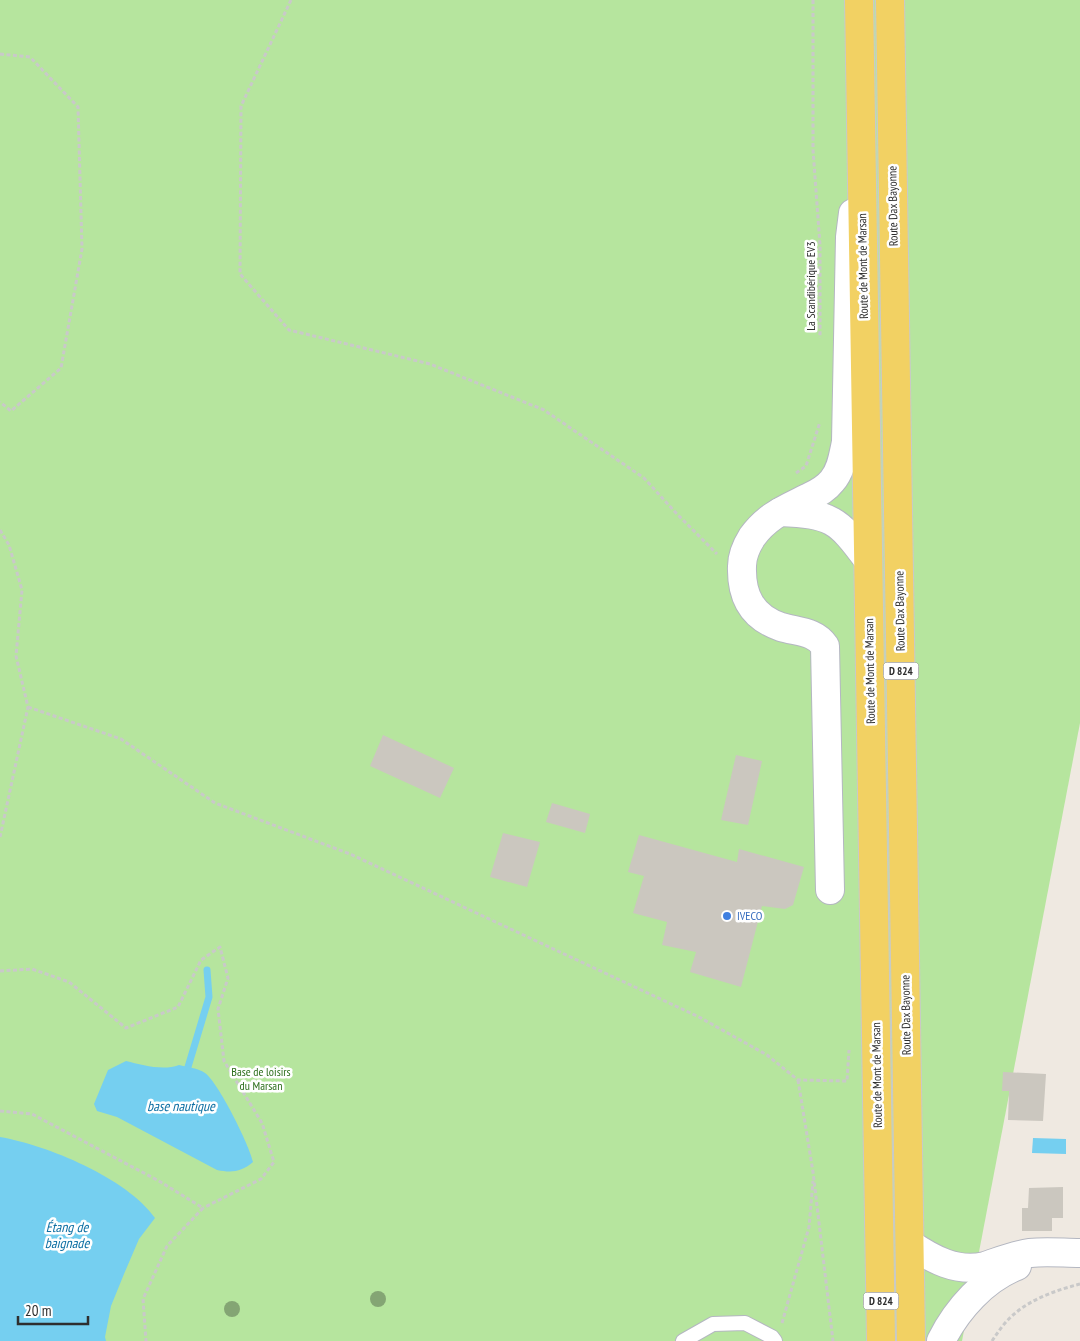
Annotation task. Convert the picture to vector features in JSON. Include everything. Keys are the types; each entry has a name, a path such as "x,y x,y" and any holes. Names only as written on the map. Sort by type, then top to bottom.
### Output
{"main road":[{"name":"Route de Mont de Marsan","path":"859,0 881,1341"},
{"name":"Route Dax Bayonne","path":"890,0 911,1341"}],"street":[{"path":"830,890 825,646 820,638 810,633 782,627 764,619 753,608 745,595 742,562 748,543 760,526 780,512 823,490 833,480 842,463 846,442 850,237 862,149"},
{"path":"780,512 809,513 833,521 852,538 868,560"},
{"path":"910,1244 942,1262 963,1268 976,1268 1031,1253 1072,1253"},
{"path":"941,1341 955,1317 979,1290 996,1277 1034,1260 1072,1253"}],"lane":[{"path":"874,1341 880,1262"},
{"path":"683,1341 713,1324 745,1323 774,1339"}],"path":[{"path":"291,0 241,106 240,274 290,330 430,364 544,410 644,478 676,513 742,578"},
{"name":"La Scandibérique EV3","path":"812,0 813,150 820,246 820,341"},
{"path":"0,54 30,57 78,107 82,248 61,368 11,411 0,402"},
{"path":"791,477 806,466 820,419"},
{"path":"0,530 10,546 22,590 16,656 28,707 0,838"},
{"path":"28,707 121,739 215,803 350,854 699,1017 767,1055 798,1080 847,1081 849,1044"},
{"path":"0,971 32,969 69,982 126,1028 178,1007 201,960 220,947 228,978 218,1009 224,1061 262,1123 274,1162 261,1178 203,1208 167,1246 143,1298 146,1341"},
{"path":"798,1080 813,1172 834,1341"},
{"path":"0,1111 32,1114 159,1181 203,1208"},
{"path":"774,1339 783,1322 810,1227 813,1172"},
{"path":"992,1341 1013,1315 1020,1310 1042,1298 1080,1284"}],"green space":[{"name":"Base de loisirs du Marsan","path":"0,0 1080,0 1080,723 962,1341 0,1341"}],"water":[{"name":"base nautique","path":"126,1061 159,1067 179,1065 205,1073 218,1088 233,1115 253,1162 236,1171 217,1170 117,1117 97,1111 94,1104 108,1070"},
{"name":"Étang de baignade","path":"0,1137 40,1147 85,1165 126,1190 142,1203 155,1218 139,1239 111,1306 105,1337 106,1341 0,1341"},
{"path":"1033,1138 1066,1139 1066,1154 1032,1153"}],"building":[{"path":"383,735 454,768 440,798 370,766"},
{"path":"736,755 762,761 748,825 721,820"},
{"path":"552,803 590,814 585,833 546,822"},
{"path":"503,833 540,842 527,887 490,877"},
{"path":"639,835 737,862 739,849 804,867 793,905 785,909 762,906 741,987 690,972 696,952 662,945 667,922 633,913 644,876 628,872"},
{"path":"1003,1072 1046,1074 1043,1121 1008,1120 1009,1091 1002,1091"},
{"path":"1063,1187 1063,1218 1052,1218 1052,1231 1022,1231 1022,1208 1028,1208 1029,1188"}],"waterway":[{"path":"188,1067 209,997 207,970"}],"place":[{"name":"IVECO","path":"727,916"}]}
